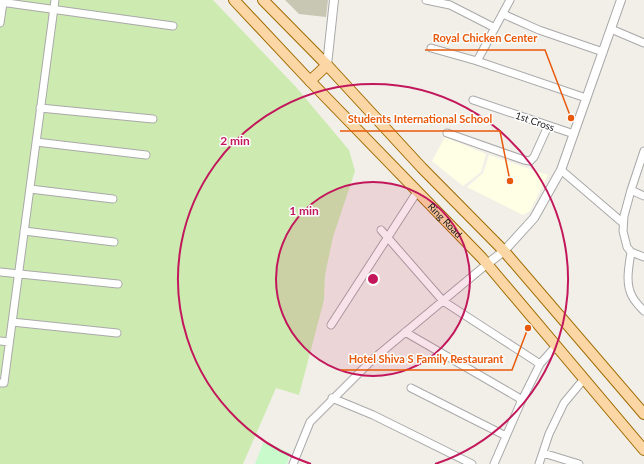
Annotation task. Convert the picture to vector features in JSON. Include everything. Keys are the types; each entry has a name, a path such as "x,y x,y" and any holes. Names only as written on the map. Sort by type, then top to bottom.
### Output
{"main road":[{"name":"Ring Road","path":"234,0 486,264 644,450"},
{"name":"Ring Road","path":"263,0 327,65 422,168 504,251 644,414"},
{"path":"310,81 327,65"}],"street":[{"path":"0,383 4,384 55,0"},
{"path":"327,65 334,0"},
{"path":"426,0 450,5 495,28"},
{"path":"477,61 510,0"},
{"path":"293,464 310,422 332,398 372,360 486,264 504,251 534,218 560,170 622,0"},
{"path":"0,23 1,3 173,26"},
{"path":"503,14 539,30 603,52"},
{"path":"611,30 644,43"},
{"path":"431,48 477,61 586,98"},
{"name":"1st Cross","path":"473,100 574,134"},
{"path":"40,108 153,119"},
{"path":"447,133 530,161 534,157 548,126"},
{"path":"36,142 146,155"},
{"path":"644,153 631,190 623,223 623,231 627,247 631,252 644,258"},
{"path":"560,170 623,223"},
{"path":"30,189 113,199"},
{"path":"631,190 644,196"},
{"path":"331,325 417,192"},
{"path":"380,230 443,301 540,364"},
{"path":"24,231 114,242"},
{"path":"631,252 628,275 629,287 632,296 644,311"},
{"path":"0,272 118,284"},
{"path":"12,322 117,333"},
{"path":"405,332 515,394 521,402"},
{"path":"0,341 9,342"},
{"path":"494,464 521,402 540,364 556,346"},
{"path":"539,464 549,434 564,403 584,379"},
{"path":"411,388 506,436"},
{"path":"332,398 373,415 472,464"},
{"path":"543,453 579,464"}],"shaded area":[{"path":"285,0 328,0 326,17 299,14"},
{"path":"445,137 486,154 481,172 463,186 432,161"},
{"path":"489,155 548,175 530,211 523,215 467,187 483,173"}],"green space":[{"path":"0,0 213,0 296,87 349,150 355,171 333,237 325,275 324,300 299,395 276,388 243,464 0,464"},
{"path":"264,441 290,453 287,464 255,464"}],"place":[{"name":"Royal Chicken Center","path":"571,118"},
{"name":"Students International School","path":"510,181"},
{"name":"Hotel Shiva S Family Restaurant","path":"528,328"}]}
